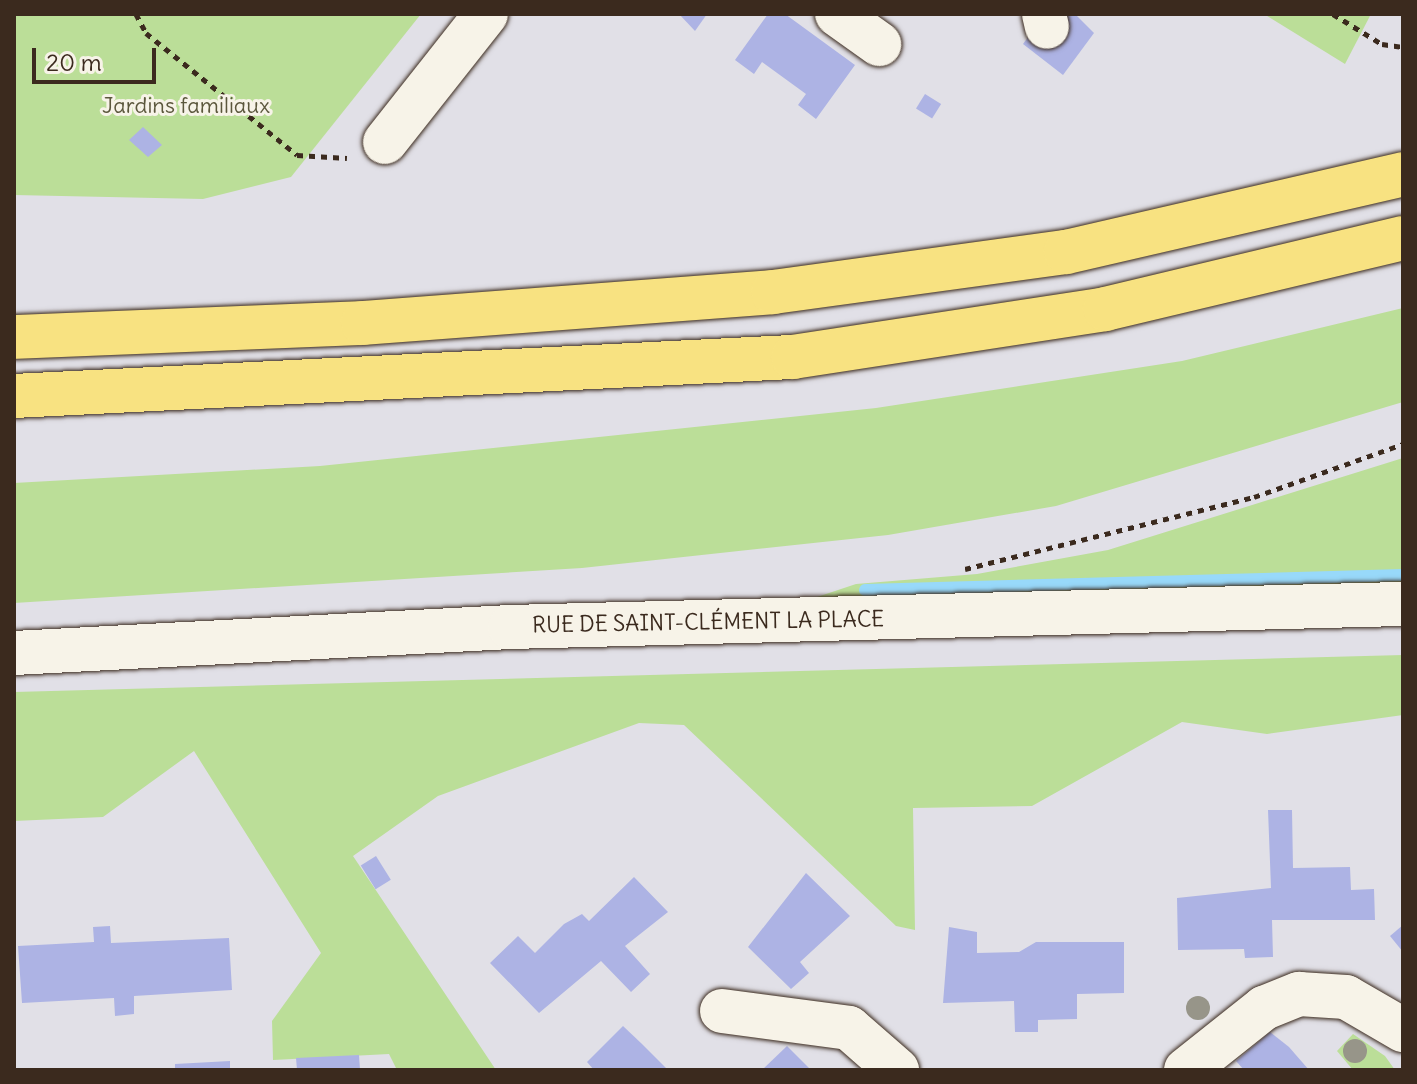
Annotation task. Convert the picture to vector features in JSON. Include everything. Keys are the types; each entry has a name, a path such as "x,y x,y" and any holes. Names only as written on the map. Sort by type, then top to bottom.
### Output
{"highway":[{"path":"14,337 363,323 773,292 1066,252 1403,174"},
{"path":"14,396 793,357 1105,309 1403,238"}],"street":[{"path":"385,142 486,14"},
{"path":"837,14 879,44"},
{"name":"RUE DE SAINT-CLÉMENT LA PLACE","path":"14,653 510,627 1403,604"},
{"path":"1186,1070 1264,1008 1299,994 1346,997 1403,1030"},
{"path":"722,1011 849,1028 897,1070"}],"path":[{"path":"136,14 146,33 297,155 337,162 385,142"},
{"path":"1333,14 1382,44 1403,47"},
{"path":"955,570 1254,497 1403,444"}],"green space":[{"name":"Jardins familiaux","path":"14,14 421,14 291,177 203,199 14,195"},
{"path":"1264,14 1371,14 1345,64"},
{"path":"1403,308 1403,402 1056,506 888,535 582,568 14,603 14,483 320,466 876,408 1182,361"},
{"path":"1403,458 1403,589 802,602 856,584 977,574 1108,550"},
{"path":"1403,655 1403,715 1267,734 1182,722 1032,806 913,808 915,930 896,926 684,725 639,723 438,796 353,856 496,1070 397,1070 389,1054 273,1060 272,1021 321,953 194,751 103,817 14,821 14,692"},
{"path":"1353,1034 1385,1056 1395,1070 1353,1070 1337,1051"}],"building":[{"path":"679,14 707,14 695,31"},
{"path":"768,14 785,14 855,65 816,119 798,105 806,94 762,62 754,74 735,60"},
{"path":"1045,14 1075,14 1094,33 1063,75 1023,44"},
{"path":"925,94 941,104 932,118 916,108"},
{"path":"143,127 162,145 148,157 129,140"},
{"path":"1268,810 1292,810 1293,868 1350,867 1351,890 1374,889 1375,920 1272,920 1273,957 1245,958 1244,949 1178,950 1177,898 1271,888"},
{"path":"376,856 391,880 376,889 361,866"},
{"path":"806,873 850,916 800,962 809,973 791,989 748,947"},
{"path":"634,877 668,912 625,946 650,974 631,992 601,961 539,1013 490,963 518,936 535,953 564,924 582,914 589,921"},
{"path":"1403,925 1403,952 1390,936"},
{"path":"110,926 111,943 229,938 232,990 134,996 134,1014 115,1016 114,998 22,1003 18,946 94,942 93,927"},
{"path":"949,927 977,932 977,953 1019,952 1036,942 1124,942 1124,993 1077,994 1077,1019 1038,1020 1038,1032 1015,1032 1014,1001 943,1003"},
{"path":"623,1026 668,1070 594,1070 587,1062"},
{"path":"1270,1032 1289,1047 1309,1070 1244,1070 1236,1061"},
{"path":"787,1046 811,1070 762,1070"},
{"path":"359,1055 360,1070 297,1070 296,1058"},
{"path":"230,1061 230,1070 175,1070 175,1064"}],"waterway":[{"path":"865,590 1403,575"}]}
